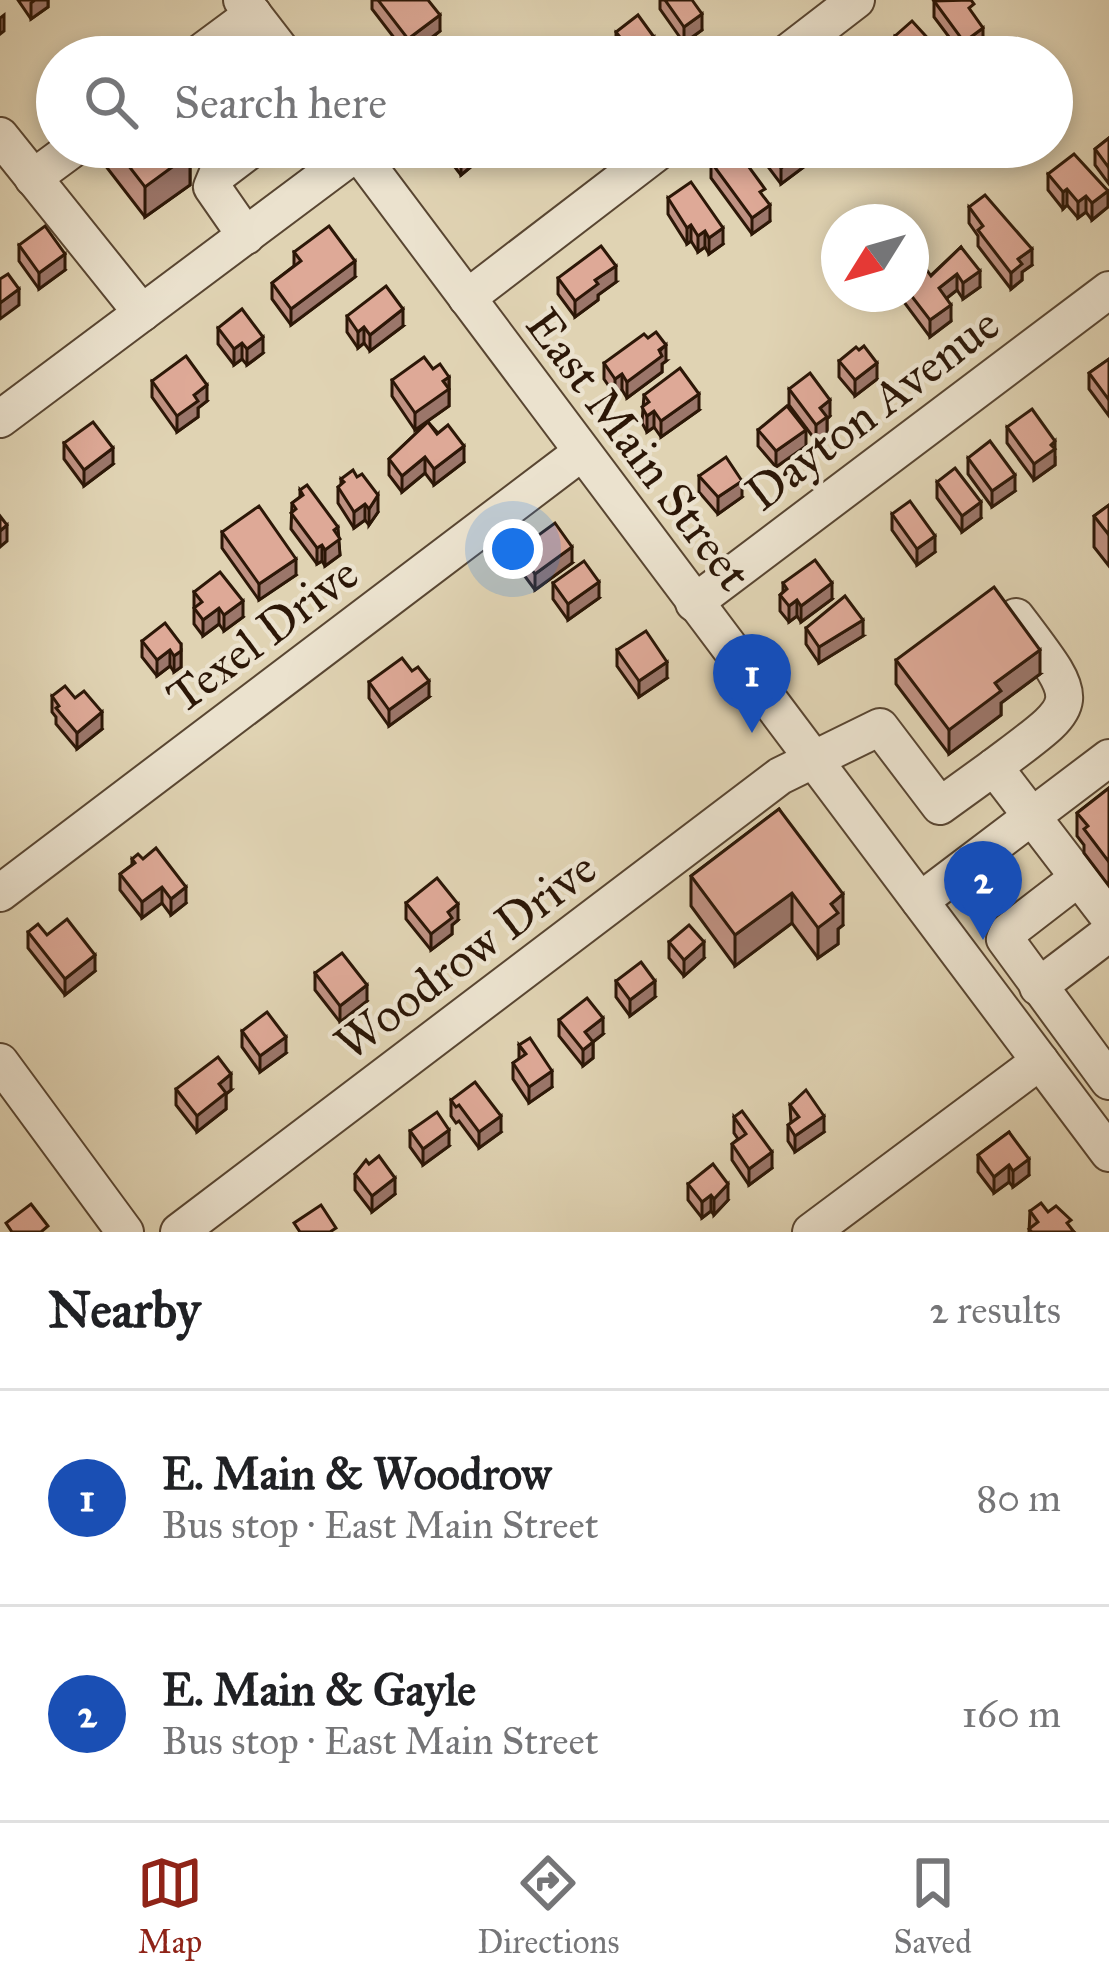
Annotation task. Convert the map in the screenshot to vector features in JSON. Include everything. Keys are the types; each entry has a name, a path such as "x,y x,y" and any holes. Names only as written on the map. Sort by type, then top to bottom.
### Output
{"street":[{"path":"809,36 856,0"},
{"path":"217,36 248,7 270,36"},
{"path":"0,136 142,314"},
{"path":"33,178 47,168"},
{"path":"227,168 212,187 246,236"},
{"path":"0,419 333,168"},
{"name":"East Main Street","path":"370,168 1040,1061 1102,1130"},
{"path":"467,298 637,168"},
{"name":"Dayton Avenue","path":"694,603 1109,290"},
{"name":"Texel Drive","path":"0,893 581,452"},
{"path":"1016,617 1064,680 1065,700 1059,718 994,767 1109,917"},
{"name":"Woodrow Drive","path":"179,1232 780,776 880,727 940,806 994,767"},
{"path":"920,901 1109,758"},
{"path":"1078,878 1005,938 1038,987 1095,1035 1109,1081"},
{"path":"1038,987 1109,933"},
{"path":"811,1232 1040,1061"},
{"path":"0,1062 125,1232"}],"building":[{"path":"378,0 428,0 440,15 406,36"},
{"path":"665,0 692,0 702,14 684,27"},
{"path":"971,0 974,4 969,8 983,28 972,36 960,36 934,1"},
{"path":"638,15 653,36 619,36 616,32"},
{"path":"912,21 926,36 895,36"},
{"path":"1109,138 1109,168 1095,149"},
{"path":"1073,155 1108,191 1092,203 1086,196 1078,202 1048,174 1056,168 1073,168"},
{"path":"130,168 171,168 145,187"},
{"path":"715,168 750,168 770,205 752,218"},
{"path":"691,182 723,228 709,238 705,231 698,236 691,225 687,228 668,198"},
{"path":"985,195 1032,249 1018,259 1022,264 1011,273 978,230 983,226 969,207"},
{"path":"45,226 65,254 39,273 19,245"},
{"path":"329,226 355,261 291,309 272,283 301,261 294,252"},
{"path":"601,246 616,266 575,301 558,278"},
{"path":"961,247 980,271 963,283 957,274 939,288 951,305 930,320 924,312 929,312 931,276"},
{"path":"8,274 19,289 0,303 0,279"},
{"path":"386,286 403,309 370,335 364,327 358,332 347,316"},
{"path":"242,309 263,337 247,349 242,343 234,349 218,328"},
{"path":"656,332 666,345 659,350 662,356 627,382 622,374 615,379 604,363 644,334 648,338"},
{"path":"864,346 877,363 855,380 839,361"},
{"path":"186,356 207,385 194,395 198,401 177,416 152,381"},
{"path":"424,357 433,369 440,364 449,377 443,381 449,389 415,413 392,380"},
{"path":"1109,359 1109,400 1089,373"},
{"path":"680,368 699,394 661,421 654,411 647,416 642,407 649,402 644,395"},
{"path":"810,373 830,400 820,408 827,417 816,425 789,389"},
{"path":"787,406 806,430 776,451 758,430"},
{"path":"1032,409 1055,441 1051,445 1055,449 1034,464 1007,427"},
{"path":"93,422 113,448 84,470 64,443"},
{"path":"428,422 437,434 448,425 464,446 434,469 425,457 402,476 389,459"},
{"path":"990,441 1015,475 992,491 968,458"},
{"path":"726,457 742,481 718,497 699,476"},
{"path":"955,468 981,502 962,516 937,482"},
{"path":"353,470 378,495 369,509 365,504 354,512 338,487"},
{"path":"307,485 338,527 334,530 340,539 325,550 322,545 317,548 291,513 296,509 292,503"},
{"path":"910,501 935,536 917,549 892,514"},
{"path":"1109,505 1109,535 1094,516"},
{"path":"259,506 296,559 259,584 222,532"},
{"path":"555,523 572,547 535,574 518,550"},
{"path":"815,560 832,583 801,606 797,600 789,606 780,595 787,589 783,583"},
{"path":"584,561 599,582 568,604 553,583"},
{"path":"220,572 243,601 224,615 219,608 203,620 194,608 202,602 194,592"},
{"path":"994,587 1040,650 995,683 1001,691 949,730 896,660"},
{"path":"845,596 863,620 819,647 806,628"},
{"path":"165,623 181,651 174,656 170,650 157,660 142,641"},
{"path":"646,631 667,662 639,681 617,650"},
{"path":"402,658 429,681 389,710 369,682"},
{"path":"65,686 75,698 84,691 102,712 77,733 52,696"},
{"path":"1109,788 1109,862 1077,813"},
{"path":"779,809 843,894 831,904 838,913 818,928 792,893 735,935 691,876"},
{"path":"156,848 186,887 171,899 162,887 142,902 120,874 135,863 132,859 138,854 143,859"},
{"path":"437,878 458,904 448,912 452,918 431,934 406,903"},
{"path":"67,919 95,955 65,979 28,932 38,924 47,935"},
{"path":"689,925 704,942 684,960 669,942"},
{"path":"342,953 367,985 340,1006 315,973"},
{"path":"641,962 655,981 630,1000 616,981"},
{"path":"587,998 603,1018 585,1032 593,1042 583,1050 559,1020"},
{"path":"267,1012 286,1037 260,1056 242,1031"},
{"path":"530,1038 552,1071 529,1087 513,1063 526,1054 519,1045"},
{"path":"218,1057 231,1074 219,1084 226,1093 197,1116 176,1089"},
{"path":"475,1082 501,1116 479,1132 451,1100"},
{"path":"806,1090 824,1116 795,1136 788,1125 799,1117 790,1105"},
{"path":"742,1111 772,1152 749,1169 732,1144 746,1134 734,1117"},
{"path":"437,1112 449,1130 423,1149 410,1131"},
{"path":"1009,1132 1029,1159 1013,1171 1009,1165 994,1177 978,1155"},
{"path":"379,1156 395,1178 372,1196 355,1174 366,1160 369,1164"},
{"path":"713,1164 728,1184 714,1199 711,1195 702,1202 688,1184"},
{"path":"1041,1203 1048,1212 1056,1206 1071,1220 1067,1223 1074,1232 1032,1232 1029,1229 1038,1222 1030,1211"},
{"path":"31,1204 48,1226 41,1232 12,1232 6,1223"},
{"path":"321,1205 336,1228 300,1232 294,1223"}],"place":[{"name":"E. Main & Woodrow","path":"752,733"},
{"name":"E. Main & Gayle","path":"983,940"}]}
